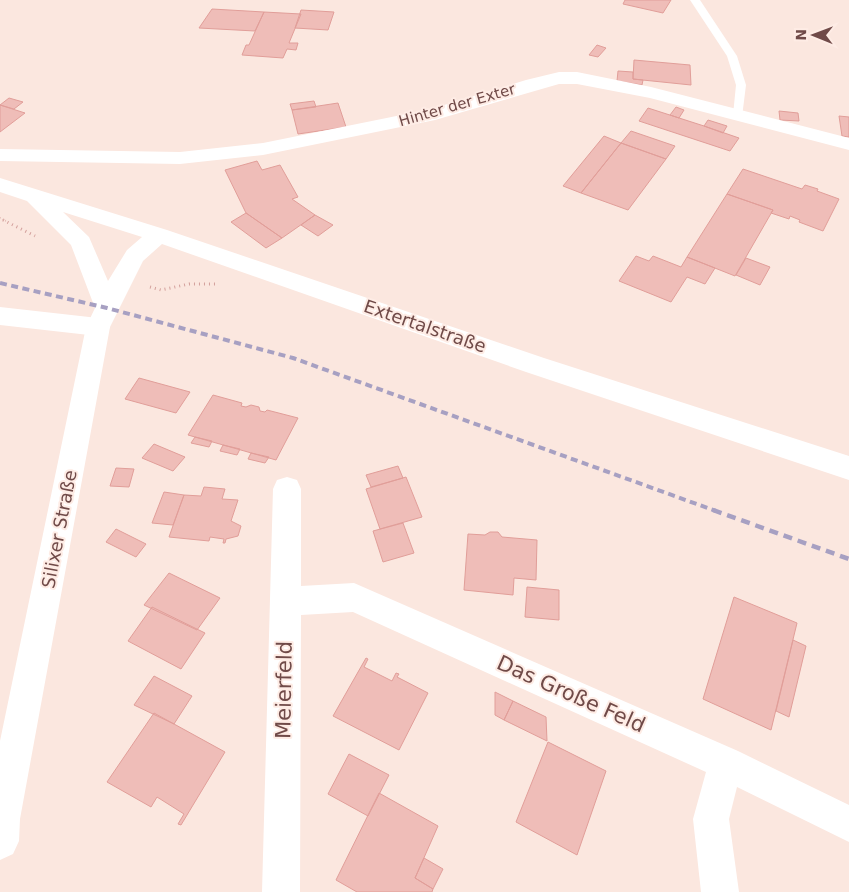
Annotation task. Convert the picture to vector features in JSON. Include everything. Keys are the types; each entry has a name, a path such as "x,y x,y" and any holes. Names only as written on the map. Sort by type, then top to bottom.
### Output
{"street":[{"name":"Hinter der Exter","path":"0,155 180,158 264,149 435,114 484,98 559,78 577,78 651,93 849,144"},
{"name":"Extertalstraße","path":"0,185 159,235 535,364 849,468"},
{"path":"0,316 102,317 81,242 33,195"},
{"name":"Silixer Straße","path":"0,841 2,819 102,317 135,256 159,235"},
{"name":"Meierfeld","path":"281,892 287,489"},
{"name":"Das Große Feld","path":"285,601 354,596 726,763 849,824"},
{"path":"720,892 711,819 726,763"}],"lane":[{"path":"695,0 732,56 741,85 738,115"}],"path":[{"path":"0,218 37,236"},
{"path":"121,279 160,290 188,284 219,284"}],"building":[{"path":"625,0 671,0 663,13 623,4"},
{"path":"212,9 264,12 255,31 199,28"},
{"path":"301,10 334,12 328,30 295,28"},
{"path":"264,12 301,14 289,43 298,43 296,50 287,49 283,58 242,55 246,45 249,45"},
{"path":"597,45 606,48 598,57 589,55"},
{"path":"634,60 690,65 691,85 633,79"},
{"path":"618,71 633,72 633,79 643,80 642,85 617,81"},
{"path":"9,98 23,102 14,109 0,105"},
{"path":"314,101 316,107 292,110 290,104"},
{"path":"338,103 346,127 298,134 292,110"},
{"path":"0,105 25,113 0,132"},
{"path":"676,107 684,110 679,118 670,115"},
{"path":"648,108 739,138 730,151 639,121"},
{"path":"779,111 798,113 799,121 780,120"},
{"path":"839,116 849,117 849,137 842,136"},
{"path":"708,120 727,126 723,133 704,126"},
{"path":"631,131 675,146 666,159 621,143"},
{"path":"604,136 621,143 581,193 563,186"},
{"path":"621,143 666,159 628,210 581,193"},
{"path":"257,161 262,170 280,165 298,197 292,199 315,215 282,238 246,213 225,170"},
{"path":"743,169 802,189 805,185 818,189 817,191 839,199 823,231 799,222 800,220 790,216 789,219 771,213 773,210 727,194"},
{"path":"727,194 773,210 735,276 687,257"},
{"path":"246,213 282,238 266,248 231,222"},
{"path":"315,215 333,225 318,236 301,225"},
{"path":"636,256 649,261 653,256 681,267 687,257 715,268 705,284 687,277 671,302 619,281"},
{"path":"746,258 770,267 760,285 736,275"},
{"path":"139,378 190,392 176,413 125,399"},
{"path":"213,395 242,403 241,406 251,405 259,407 260,411 265,412 267,410 298,418 276,460 188,435"},
{"path":"195,437 212,441 209,447 191,443"},
{"path":"154,444 185,457 173,471 142,458"},
{"path":"223,445 240,449 237,455 220,451"},
{"path":"251,453 269,457 265,463 248,459"},
{"path":"398,466 403,478 371,487 366,475"},
{"path":"116,468 134,469 129,487 110,486"},
{"path":"406,477 422,517 380,529 366,489"},
{"path":"204,487 225,489 222,499 238,500 231,521 241,526 238,536 226,539 225,543 223,543 224,539 210,537 209,541 169,537 184,495 201,496"},
{"path":"164,492 184,495 173,525 152,523"},
{"path":"403,523 414,553 383,562 373,531"},
{"path":"116,529 146,544 136,557 106,542"},
{"path":"490,532 498,532 502,537 537,540 536,580 514,578 513,595 464,590 468,534 485,535"},
{"path":"169,573 220,598 197,630 144,605"},
{"path":"527,587 559,590 559,620 525,617"},
{"path":"734,597 797,623 771,730 703,699"},
{"path":"152,607 205,633 181,669 128,641"},
{"path":"793,640 806,646 789,717 776,711"},
{"path":"366,658 368,659 364,667 392,681 396,673 399,674 397,677 428,693 399,750 333,716"},
{"path":"154,676 192,696 174,724 134,705"},
{"path":"495,692 513,701 504,720 495,715"},
{"path":"513,701 546,717 547,741 504,720"},
{"path":"154,713 225,752 181,825 178,824 184,814 157,797 151,807 107,782"},
{"path":"548,742 606,771 577,855 516,822"},
{"path":"349,754 389,775 368,816 328,794"},
{"path":"379,793 438,826 415,878 433,889 432,892 357,892 336,880"},
{"path":"424,858 443,869 433,889 415,878"}],"railway":[{"path":"0,283 107,308 293,358 716,511"},
{"path":"713,510 849,559"}]}
